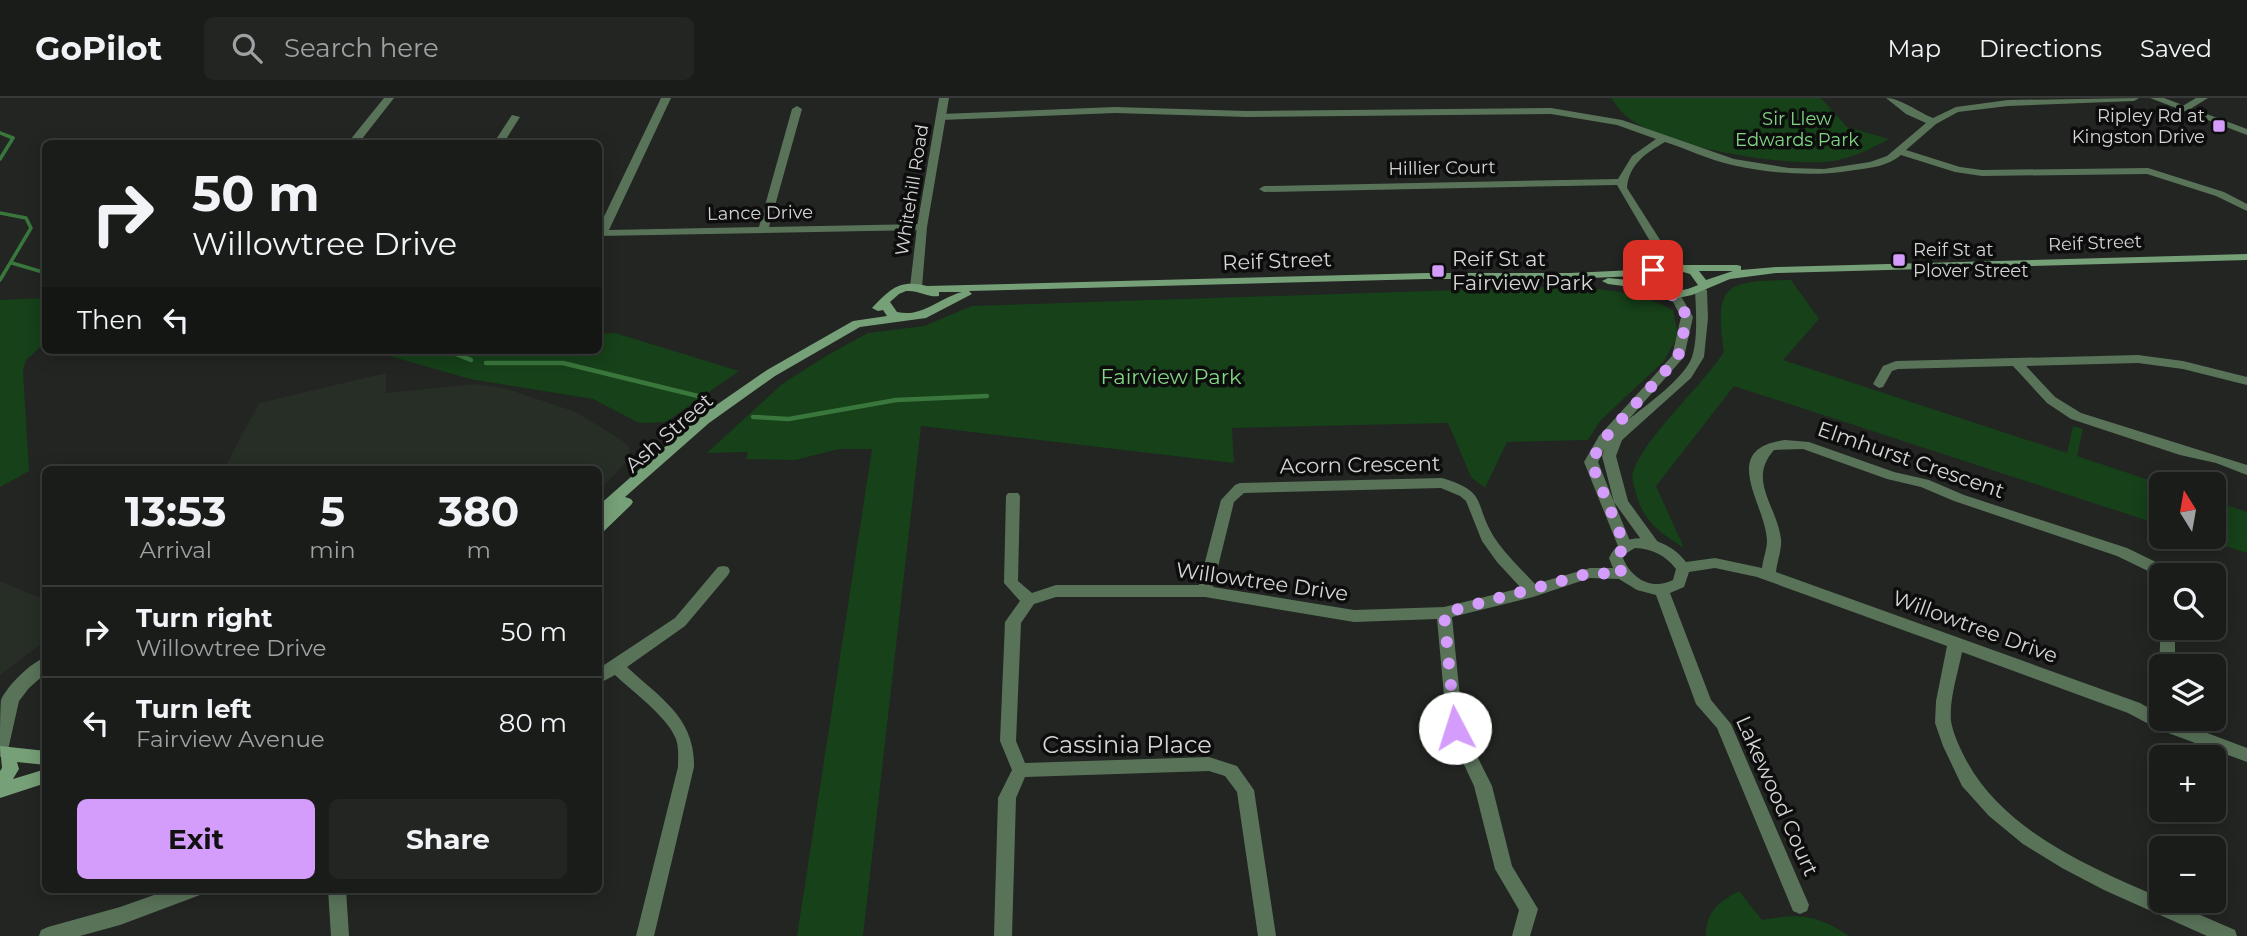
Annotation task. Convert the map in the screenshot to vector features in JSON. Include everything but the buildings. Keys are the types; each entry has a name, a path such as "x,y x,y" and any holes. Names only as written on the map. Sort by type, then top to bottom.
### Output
{"main road":[{"name":"Reif Street","path":"922,288 985,289 1427,276 1570,276 1653,270 1670,265 1686,268 1776,270 2247,257"},
{"path":"1686,268 1699,276 1702,288"},
{"path":"1653,270 1650,278 1663,289"},
{"name":"Reif Street","path":"1570,276 1686,294 1737,274 1776,270"},
{"name":"Ash Street","path":"602,511 771,373 857,324 885,304 894,292 922,288"},
{"path":"922,288 937,296 934,310"},
{"name":"Reif Street","path":"900,317 915,318 952,298 985,289"},
{"path":"885,304 889,312 900,317"},
{"name":"Ash Street","path":"857,324 900,317"},
{"name":"Ash Street","path":"602,524 708,422"},
{"path":"2,753 42,758"},
{"path":"0,785 10,769 2,753"},
{"path":"0,791 42,777"}],"street":[{"path":"355,140 389,98"},
{"path":"602,229 666,98"},
{"name":"Whitehill Road","path":"922,288 922,227 944,98"},
{"path":"1430,98 1436,110"},
{"path":"1891,98 1909,113 1933,122"},
{"path":"941,117 1115,110 1247,114 1527,109 1574,113 1619,122 1732,162 1789,171 1847,170 1872,165 1902,152 1942,115 1979,105 2134,98"},
{"path":"2155,98 2247,132"},
{"path":"2184,109 2203,98"},
{"path":"763,230 797,109"},
{"path":"501,140 515,117"},
{"path":"1664,138 1625,170 1622,188 1670,265"},
{"path":"1902,152 1959,170 1982,173 2148,171 2220,194 2247,208"},
{"name":"Hillier Court","path":"1264,189 1622,182"},
{"name":"Lance Drive","path":"602,233 922,227"},
{"path":"1653,545 1621,502 1609,456 1616,438 1687,375 1698,357 1702,288"},
{"path":"1625,546 1591,462 1604,439 1678,357 1687,317 1678,300 1663,289"},
{"path":"1879,384 1886,369 1896,365 2157,360 2247,381"},
{"path":"2017,363 2051,400 2076,416 2185,452 2220,459 2247,470"},
{"name":"Elmhurst Crescent","path":"1768,575 1774,540 1754,472 1759,457 1770,446 1785,444 1804,445 1892,476 1924,484 2122,552 2149,565"},
{"name":"Acorn Crescent","path":"1205,591 1228,500 1240,488 1442,482 1466,489 1477,506 1485,535 1533,591"},
{"path":"1003,936 1007,798 1020,770 1008,741 1013,622 1029,600 1011,583 1013,496"},
{"path":"1653,545 1672,554 1683,569 1679,583 1662,590 1633,583 1622,574 1616,558 1625,546 1653,545"},
{"name":"Willowtree Drive","path":"1683,569 1699,562 1728,564 1768,575 2149,715"},
{"path":"602,676 680,622 723,571"},
{"name":"Willowtree Drive","path":"1029,600 1056,591 1205,591 1354,616 1444,613 1533,591 1590,573 1622,574"},
{"name":"Lakewood Court","path":"1662,590 1704,704 1723,724 1800,905"},
{"path":"1444,613 1455,728 1483,786 1504,869 1529,909 1521,936"},
{"path":"1956,642 1943,721 1957,765 1986,803 2019,832 2073,865 2228,936"},
{"path":"0,715 23,683 42,666"},
{"path":"617,667 672,722 681,734 687,750 686,767 645,936"},
{"path":"2,753 12,700"},
{"name":"Willowtree Drive","path":"2188,731 2247,755"},
{"name":"Cassinia Place","path":"1020,770 1209,764 1231,771 1245,790 1267,936"},
{"path":"48,936 120,916 183,893"},
{"path":"337,893 340,936"}],"shaded area":[{"path":"386,373 386,393 475,384 504,388 576,412 623,441 630,448 630,458 602,488 602,466 226,466 259,403"},
{"path":"0,581 42,599 42,643 0,675"}],"green space":[{"name":"Sir Llew Edwards Park","path":"1611,98 1821,98 1847,127 1889,139 1834,161 1756,158 1725,153 1666,137 1625,115"},
{"path":"1791,280 1819,319 1783,360 2067,453 2073,426 2083,429 2077,456 2149,480 2149,521 1734,386 1656,486 1684,548 1648,519 1639,503 1633,472 1660,428 1724,352 1721,312 1723,300 1729,291 1738,285"},
{"name":"Fairview Park","path":"1547,287 1612,291 1642,297 1673,310 1678,335 1664,361 1600,421 1588,440 1507,442 1485,488 1471,477 1448,423 1232,428 1234,463 921,426 863,936 797,936 872,449 839,449 795,460 746,459 748,452 707,453 782,384 868,333 924,326 972,306"},
{"path":"42,298 42,346 26,360 23,371 29,471 0,487 0,300"},
{"path":"615,333 739,371 666,422 639,423 593,399 470,379 383,354 602,354 602,334"},
{"path":"2226,505 2247,512 2247,553 2226,546"},
{"path":"1739,891 1762,920 1797,916 1817,920 1849,936 1706,936 1708,920 1715,908"}],"waterway":[{"path":"0,133 13,138 0,159"},
{"path":"0,213 26,218 31,228 0,280"},
{"path":"12,263 42,272"},
{"path":"456,354 471,360"},
{"path":"486,363 563,363 706,398"},
{"path":"753,417 789,419 896,400 987,396"}],"place":[{"name":"Ripley Rd at Kingston Drive","path":"2219,126"},
{"name":"Reif St at Plover Street","path":"1899,260"},
{"name":"Reif St at Fairview Park","path":"1438,271"}],"route":[{"path":"1455,728 1444,613 1533,591 1590,573 1622,574 1616,558 1625,546 1591,462 1603,446 1604,439 1678,357 1687,317 1678,300 1653,283 1650,278 1653,270"}]}
